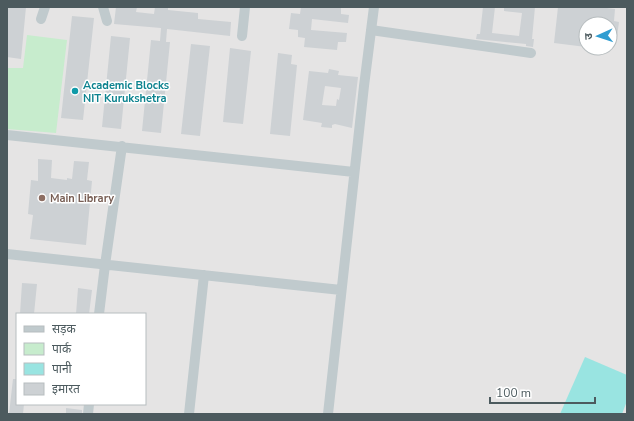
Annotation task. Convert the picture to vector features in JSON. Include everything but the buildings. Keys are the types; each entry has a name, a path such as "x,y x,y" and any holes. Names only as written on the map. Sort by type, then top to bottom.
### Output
{"street":[{"path":"41,18 45,7"},
{"path":"103,7 106,21"},
{"path":"242,36 245,7"},
{"path":"328,414 354,172 374,7"},
{"path":"372,30 530,53"},
{"path":"7,135 122,146 354,172"},
{"path":"99,313 122,146"},
{"path":"7,254 341,290"},
{"path":"189,414 204,275"}],"shaded area":[{"path":"7,7 627,7 627,414 7,414"}],"green space":[{"path":"27,35 67,40 56,133 7,129 7,68 23,68"}],"water":[{"path":"585,357 627,375 627,401 622,414 560,414"}],"place":[{"name":"Academic Blocks NIT Kurukshetra","path":"75,91"},
{"name":"Main Library","path":"42,198"}]}
